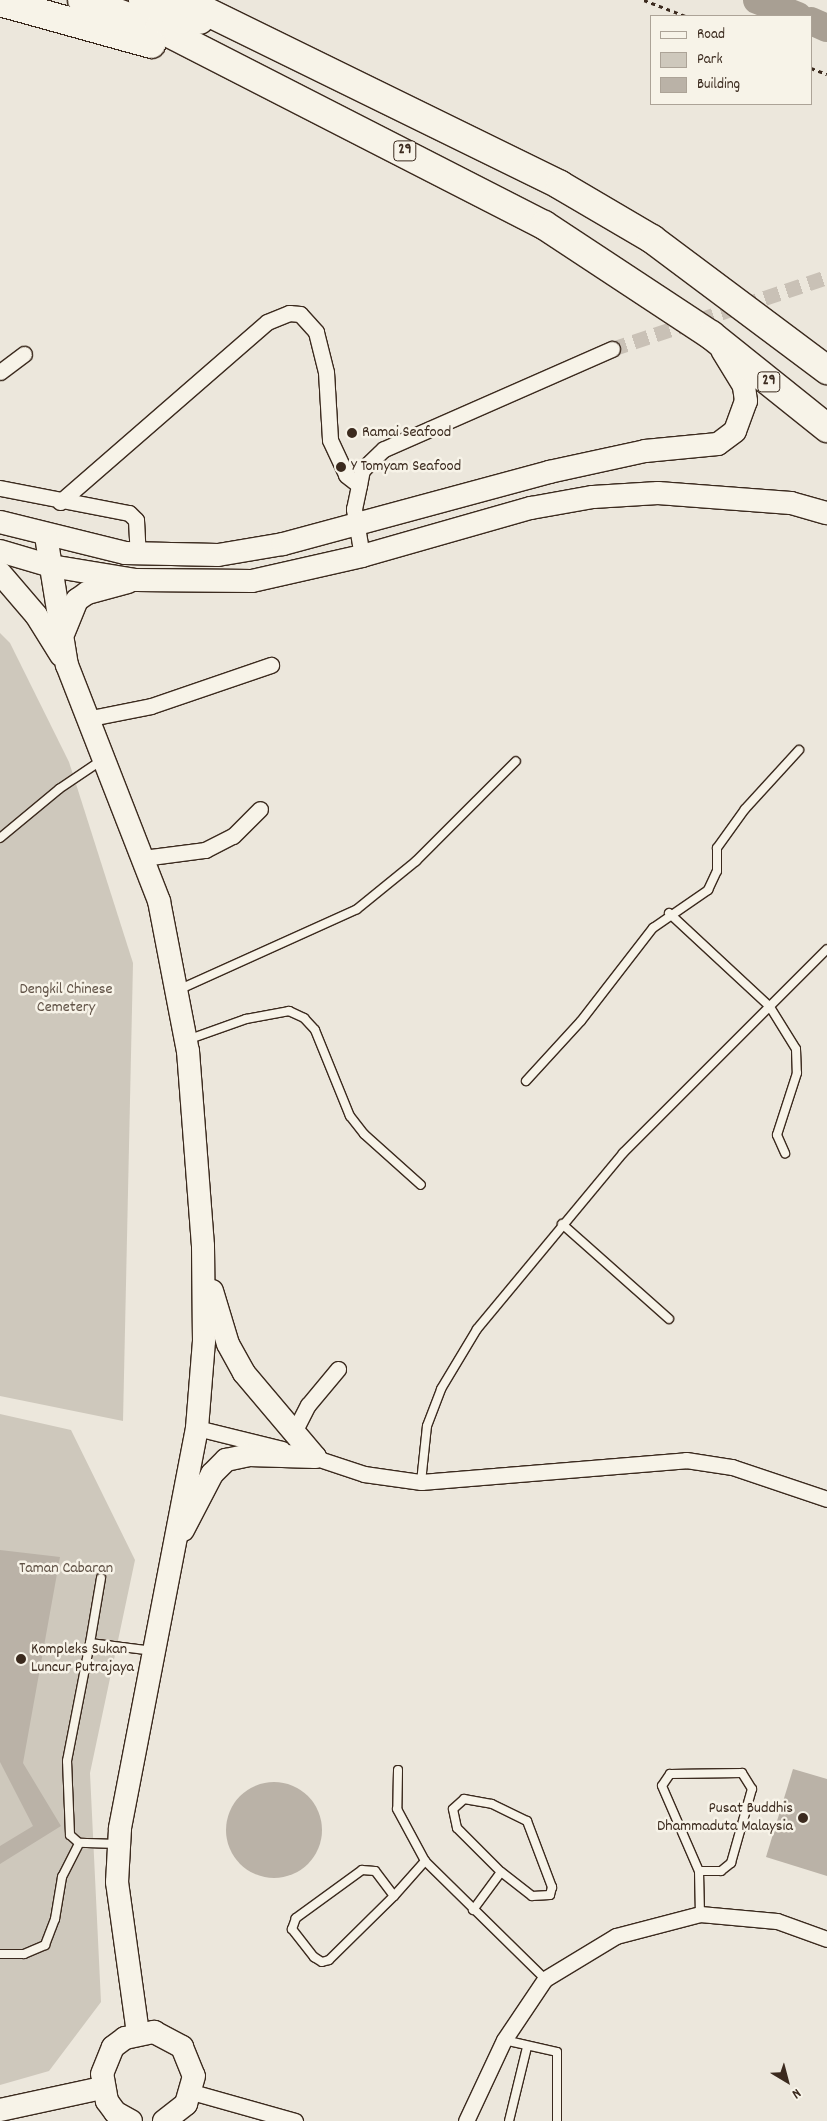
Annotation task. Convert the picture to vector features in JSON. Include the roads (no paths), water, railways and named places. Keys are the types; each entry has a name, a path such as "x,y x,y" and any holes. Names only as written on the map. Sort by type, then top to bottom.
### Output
{"highway":[{"name":"29","path":"82,0 159,28 303,99 544,225 711,335 827,428"},
{"name":"29","path":"143,0 306,57 560,186 652,239 827,370"},
{"path":"183,0 306,57"},
{"path":"0,2 130,37 303,99"}],"street":[{"path":"60,502 267,322 289,313 300,314 316,332 326,372 330,440 346,475 359,485"},
{"path":"0,522 46,536 138,554 218,554 283,544 549,472 645,451 718,444 735,431 746,401 735,369 711,335"},
{"path":"362,556 354,509 362,470 384,449 612,349"},
{"path":"0,372 24,354"},
{"path":"0,488 60,502 129,513 136,520 138,554"},
{"path":"0,551 51,566 136,580 252,581 362,556 531,508 593,497 667,494 791,503 827,513"},
{"path":"46,536 67,665 86,719 104,760 159,902 186,1041 203,1246 204,1341 197,1428 119,1844 117,1882 138,2033"},
{"path":"0,573 36,615 67,665"},
{"path":"67,665 64,631 76,600 87,592 136,580"},
{"path":"86,719 151,706 271,665"},
{"path":"143,858 205,850 233,836 260,809"},
{"path":"203,1246 217,1313 228,1344 265,1402 315,1457"},
{"path":"293,1434 308,1406 338,1369"},
{"path":"197,1428 315,1457 364,1474 421,1482 686,1460 732,1467 827,1499"},
{"path":"173,1551 212,1474 226,1460 257,1454 315,1457"},
{"path":"466,2121 504,2040 545,1979 616,1936 700,1914 777,1921 827,1939"},
{"path":"131,2121 115,2112 102,2088 104,2067 113,2047 138,2033 154,2032 182,2047 194,2076 192,2092 177,2114 164,2121"},
{"path":"0,2110 102,2088"},
{"path":"192,2092 295,2121"}],"lane":[{"path":"526,1081 581,1021 636,948 669,913 708,890 717,870 717,848 745,810 799,750"},
{"path":"0,838 59,789 104,760"},
{"path":"176,991 357,909 416,861 516,761"},
{"path":"669,913 770,1006 796,1049 797,1073 778,1135 785,1152"},
{"path":"421,1482 427,1426 458,1356 562,1224 623,1153 827,949"},
{"path":"186,1041 246,1019 289,1012 304,1018 315,1030 350,1116 364,1134 421,1185"},
{"path":"562,1224 669,1319"},
{"path":"100,1578 90,1644 67,1761 70,1835 79,1844 119,1844"},
{"path":"90,1644 154,1651"},
{"path":"398,1770 398,1809 425,1861 545,1979"},
{"path":"698,1871 721,1871 731,1863 752,1789 742,1773 670,1774 664,1779 662,1786 698,1871 700,1914"},
{"path":"464,1799 492,1804 527,1821 552,1887 550,1894 532,1896 501,1872 456,1828 453,1809 464,1799"},
{"path":"0,1954 24,1954 44,1945 55,1919 62,1877 79,1844"},
{"path":"394,1896 375,1871 362,1870 296,1918 292,1929 314,1957 322,1962 329,1960 394,1896 425,1861"},
{"path":"473,1910 501,1872"},
{"path":"504,2040 527,2047 549,2048 556,2052 556,2121"},
{"path":"509,2121 527,2047"}],"waterway":[{"path":"757,0 795,15"},
{"path":"812,21 827,28"}],"tunnel":[{"path":"612,349 827,277"}],"place":[{"name":"Ramai Seafood","path":"352,433"},
{"name":"Y Tomyam Seafood","path":"341,467"},
{"name":"Kompleks Sukan Luncur Putrajaya","path":"21,1659"},
{"name":"Pusat Buddhis Dhammaduta Malaysia","path":"803,1818"}],"park label":[{"name":"Dengkil Chinese Cemetery","path":"66,999"},
{"name":"Taman Cabaran","path":"66,1569"}]}
